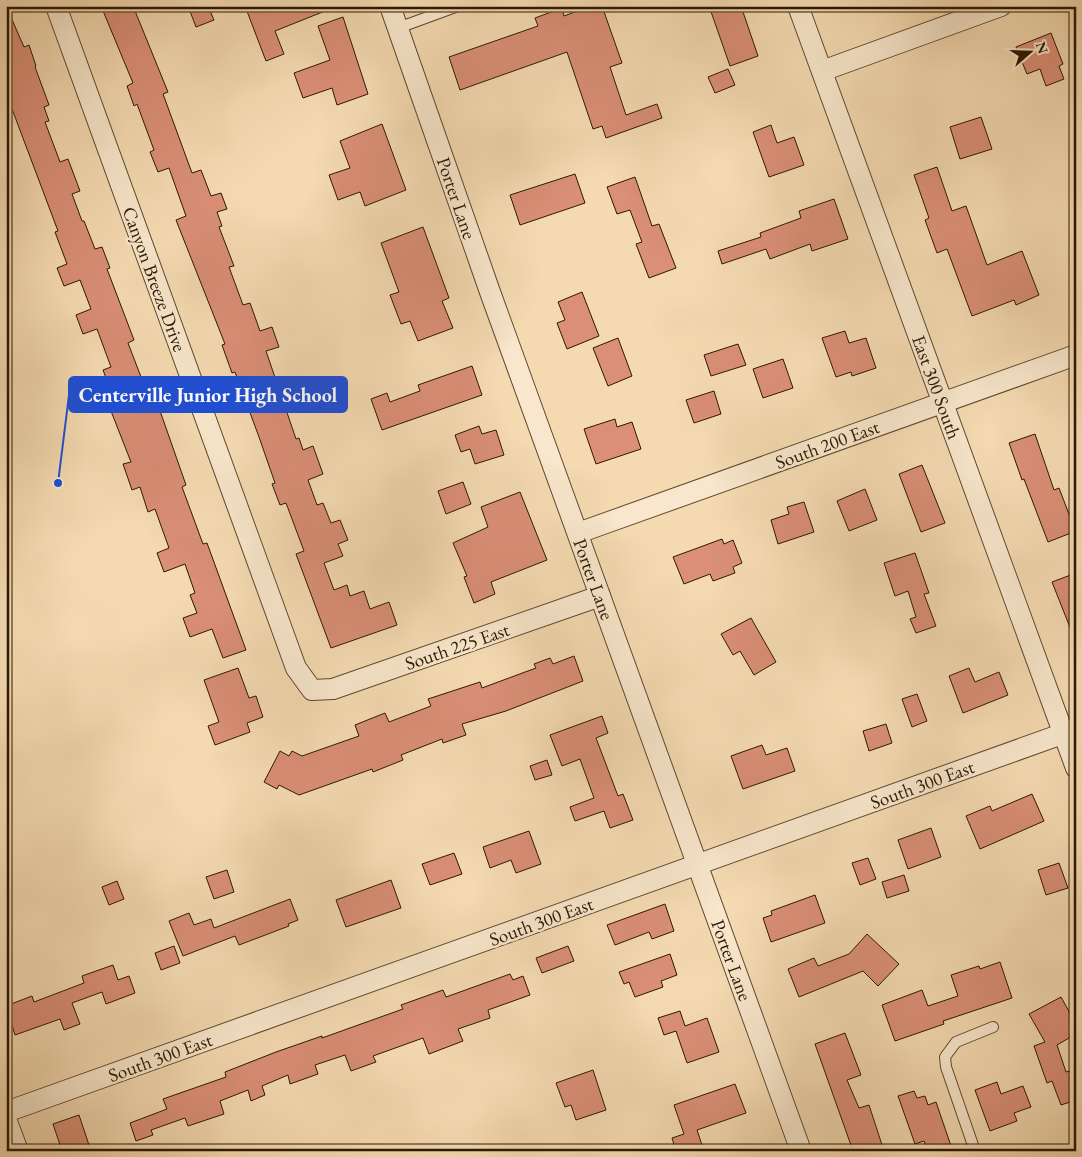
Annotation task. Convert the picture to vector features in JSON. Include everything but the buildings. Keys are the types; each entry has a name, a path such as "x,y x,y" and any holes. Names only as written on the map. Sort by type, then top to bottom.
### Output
{"street":[{"name":"Canyon Breeze Drive","path":"56,6 296,668 312,690"},
{"name":"Porter Lane","path":"390,6 600,596 801,1151"},
{"name":"East 300 South","path":"798,6 943,403 1070,731 1076,768"},
{"path":"822,71 1000,6"},
{"name":"South 200 East","path":"578,533 1076,355"},
{"name":"South 225 East","path":"312,690 333,689 600,596"},
{"name":"South 300 East","path":"6,1112 1070,731"},
{"path":"6,1119 18,1151"}],"lane":[{"path":"398,28 458,6"},
{"path":"975,1151 951,1082 945,1057 956,1042 993,1027"}],"place":[{"name":"Centerville Junior High School","path":"58,483"}]}
